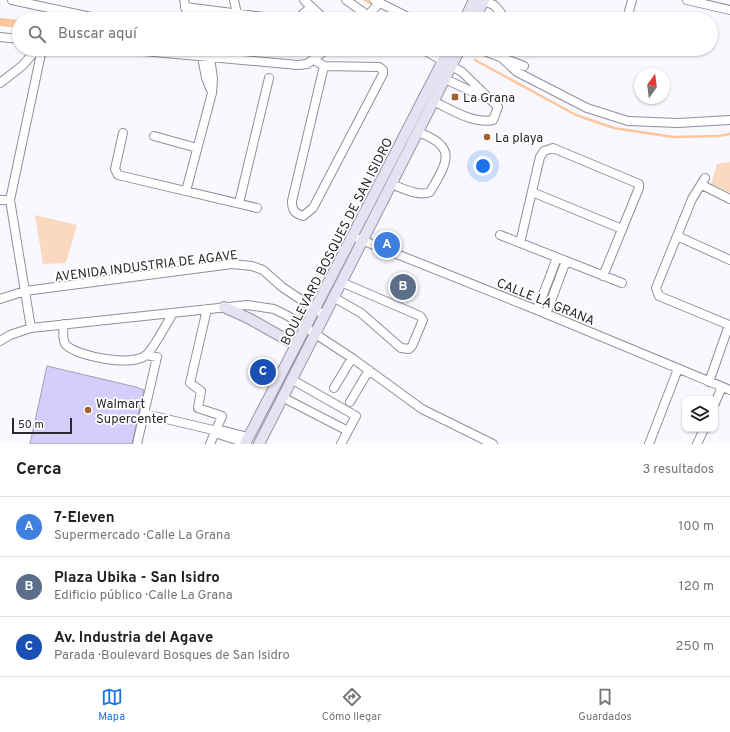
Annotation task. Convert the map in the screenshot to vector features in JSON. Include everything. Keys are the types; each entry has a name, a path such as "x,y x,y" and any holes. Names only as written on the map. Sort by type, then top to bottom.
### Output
{"main road":[{"path":"470,12 477,1"},
{"path":"476,12 477,1"},
{"name":"BOULEVARD BOSQUES DE SAN ISIDRO","path":"246,441 314,310 391,184 445,79 448,56"},
{"name":"BOULEVARD BOSQUES DE SAN ISIDRO","path":"259,444 341,282 357,238 447,64 454,56"},
{"path":"224,307 250,319 296,345"}],"street":[{"path":"12,0 62,12"},
{"path":"234,0 237,12"},
{"path":"304,0 316,12"},
{"path":"346,0 361,12"},
{"path":"629,12 632,0"},
{"path":"687,0 730,10"},
{"path":"477,1 494,4 500,12"},
{"path":"372,12 377,2 398,12"},
{"path":"185,4 227,12"},
{"path":"306,12 311,8"},
{"path":"0,37 12,38"},
{"path":"0,83 22,66 31,56"},
{"path":"31,328 10,200 41,56"},
{"path":"195,56 298,65 314,60 319,56"},
{"path":"433,101 470,118 486,122 493,120 498,107 462,72 434,56"},
{"path":"186,191 212,93 213,78 206,57"},
{"path":"501,57 524,66"},
{"path":"501,57 517,72 587,108 628,121 678,123 730,120"},
{"path":"314,60 324,66 378,67 383,70 383,74 313,208 303,216 296,214 292,208 292,201 324,66"},
{"path":"239,203 269,78"},
{"path":"445,79 491,100"},
{"path":"391,184 418,193 430,192 443,170 447,161 446,154 430,136 418,132"},
{"path":"123,133 115,172 118,174 257,208"},
{"path":"154,136 198,148"},
{"path":"520,243 540,157 544,151 553,148 639,184 639,188 603,276"},
{"path":"709,382 730,325 659,296 656,293 656,288 692,198 704,182 730,199"},
{"path":"532,192 622,229"},
{"path":"0,200 10,200"},
{"path":"500,235 622,283"},
{"path":"677,236 730,260"},
{"name":"CALLE LA GRANA","path":"357,238 373,243 730,390"},
{"path":"537,310 557,258"},
{"path":"546,314 566,261"},
{"name":"AVENIDA INDUSTRIA DE AGAVE","path":"2,298 25,291 232,264 242,264 262,270 282,288 314,310 324,315"},
{"path":"333,297 361,313 401,348 409,349 412,346 423,320 420,316 341,282"},
{"path":"0,341 10,335 31,328 224,307 247,305 261,306 274,309 306,326 422,409 494,444"},
{"path":"207,309 190,383 201,391 198,408 222,416 210,444"},
{"path":"64,324 63,333 65,344 73,350 124,361 137,360 146,355 173,313"},
{"path":"137,444 157,358 146,355"},
{"path":"334,388 352,358"},
{"path":"649,444 678,369"},
{"path":"350,402 369,370"},
{"path":"291,379 356,416 341,444"},
{"path":"718,396 722,387"},
{"path":"282,397 348,431"},
{"path":"145,414 215,431 246,441"},
{"path":"697,444 703,432"}],"shaded area":[{"path":"730,162 730,193 711,184 717,164"},
{"path":"35,215 77,225 66,263 43,264"}],"building":[{"name":"Walmart Supercenter","path":"47,366 144,390 132,444 30,444"}],"waterway":[{"path":"365,0 370,3"},
{"path":"0,22 12,23"},
{"path":"475,60 576,115 614,128 673,137 719,136 730,134"}],"place":[{"name":"La Grana","path":"455,97"},
{"name":"La playa","path":"487,137"},
{"name":"7-Eleven","path":"387,245"},
{"name":"Plaza Ubika - San Isidro","path":"403,287"},
{"name":"Av. Industria del Agave","path":"263,372"},
{"name":"Walmart Supercenter","path":"88,410"}]}
